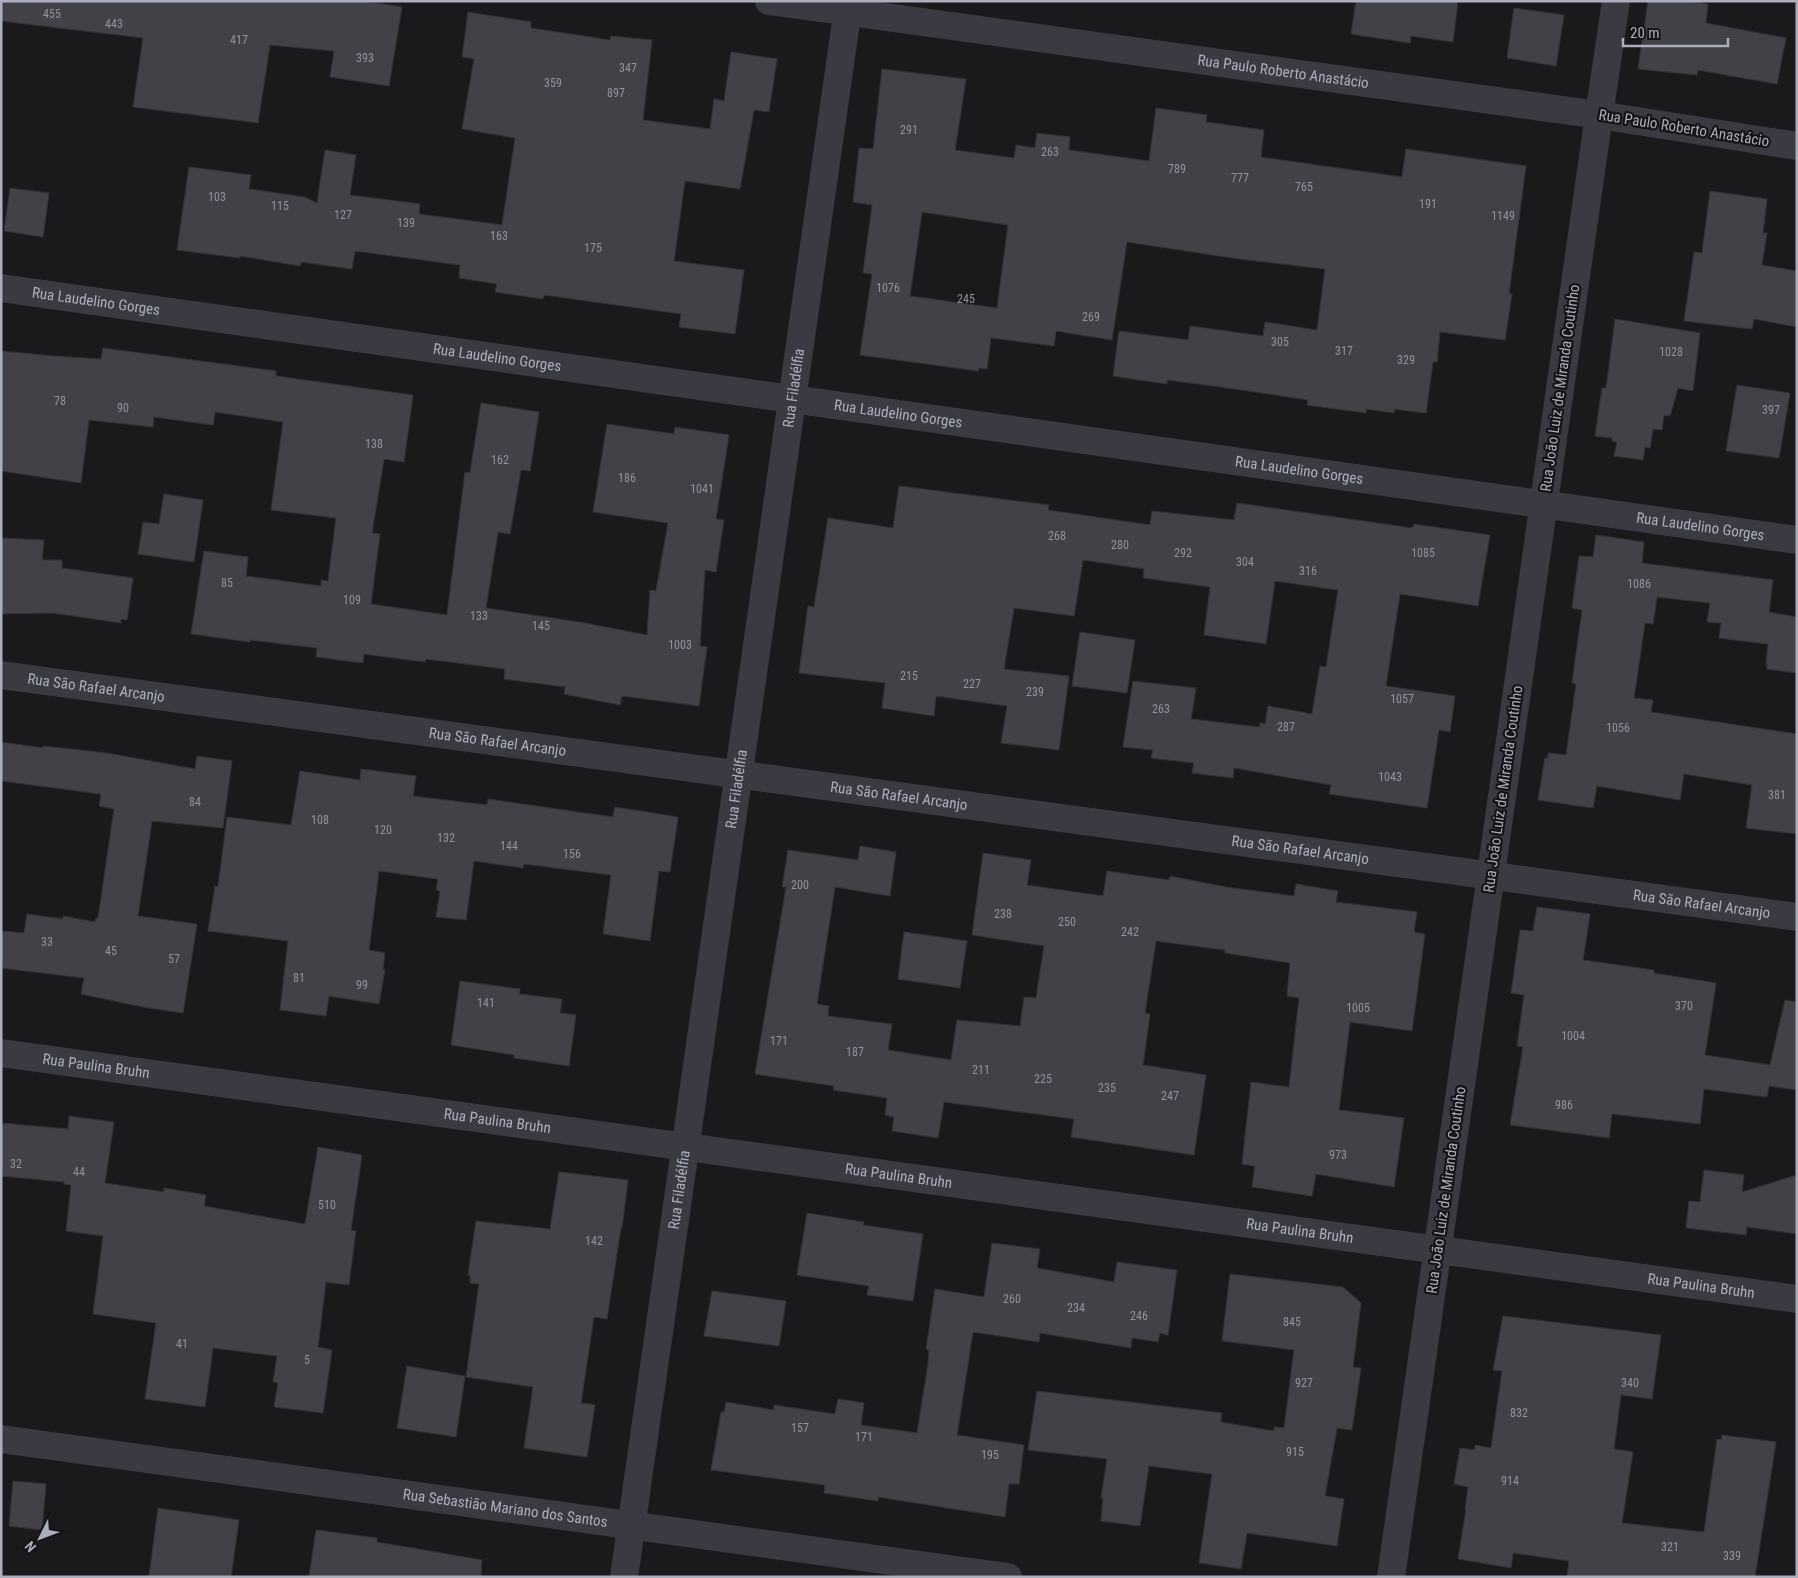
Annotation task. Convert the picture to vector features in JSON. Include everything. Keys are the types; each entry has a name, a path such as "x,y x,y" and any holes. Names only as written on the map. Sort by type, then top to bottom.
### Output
{"street":[{"name":"Rua Paulo Roberto Anastácio","path":"769,1 848,7 1599,115 1797,146"},
{"name":"Rua João Luiz de Miranda Coutinho","path":"1390,1577 1616,1"},
{"name":"Rua Filadélfia","path":"624,1577 848,7"},
{"name":"Rua Laudelino Gorges","path":"1,288 1797,540"},
{"name":"Rua São Rafael Arcanjo","path":"1,675 1797,917"},
{"name":"Rua Paulina Bruhn","path":"1,1053 1797,1299"},
{"name":"Rua Sebastião Mariano dos Santos","path":"1,1439 1008,1577"}],"building":[{"path":"1,1 364,1 402,7 389,86 330,77 334,51 270,45 258,123 133,107 143,38 1,21"},
{"path":"1356,1 1458,1 1453,42 1411,36 1410,43 1351,34"},
{"path":"1648,1 1689,1 1708,4 1706,23 1786,38 1777,84 1698,70 1697,75 1638,69"},
{"path":"1514,8 1564,15 1556,66 1507,58"},
{"path":"468,12 531,22 531,28 610,40 611,36 652,40 643,120 710,129 714,99 724,101 731,52 777,59 769,112 754,110 740,189 685,181 674,261 744,270 735,334 679,327 681,314 544,295 543,299 495,292 497,284 459,278 460,265 355,251 352,269 301,262 300,266 240,256 240,258 177,250 189,167 251,175 249,189 305,197 317,203 325,150 356,155 350,195 420,204 419,214 502,225 515,138 462,129 474,59 462,57"},
{"path":"882,69 966,79 955,150 1014,158 1016,145 1035,148 1037,133 1070,137 1069,150 1149,161 1156,108 1207,115 1206,122 1264,130 1261,157 1402,177 1406,149 1526,166 1509,294 1512,294 1505,340 1440,332 1437,362 1433,362 1426,413 1394,409 1394,413 1366,409 1366,413 1307,405 1308,400 1221,387 1167,380 1167,384 1113,376 1119,331 1188,340 1190,326 1263,336 1265,322 1317,330 1325,269 1239,259 1127,242 1112,340 1056,331 1054,346 991,338 987,369 979,368 978,371 860,355 872,274 863,273 872,205 853,202 859,148 873,149","holes":["922,212 1008,225 997,308 910,296"]},
{"path":"10,188 49,193 43,237 4,231"},
{"path":"1710,191 1767,199 1763,233 1767,233 1762,265 1797,271 1797,327 1754,319 1752,329 1684,321 1694,252 1702,253"},
{"path":"1615,319 1700,333 1693,391 1678,388 1670,416 1664,415 1662,430 1653,429 1650,448 1645,447 1643,460 1614,456 1617,442 1612,441 1612,438 1595,436 1602,388 1606,388"},
{"path":"103,348 276,371 276,376 413,395 404,462 384,459 372,533 380,534 371,604 447,615 465,472 470,473 481,403 539,412 530,471 521,470 510,534 498,532 486,608 579,622 647,635 650,590 656,591 668,523 593,512 607,424 674,434 675,427 729,435 716,519 724,520 716,572 705,570 700,646 707,647 699,706 622,696 620,705 564,694 565,687 504,679 505,669 426,659 425,662 364,654 363,663 316,657 317,648 191,634 204,551 248,557 246,576 321,586 321,580 328,581 336,518 271,510 283,422 215,412 213,425 154,417 153,427 89,420 81,483 1,471 1,351 101,359"},
{"path":"1737,385 1790,393 1779,458 1726,451"},
{"path":"899,486 1049,505 1048,510 1150,525 1152,511 1234,520 1237,503 1412,528 1414,524 1490,535 1478,606 1400,594 1386,686 1455,696 1450,732 1439,730 1427,808 1329,794 1331,785 1234,768 1233,778 1192,773 1194,763 1151,758 1153,750 1123,747 1133,681 1196,688 1191,719 1260,727 1260,723 1265,724 1268,706 1312,714 1320,666 1326,667 1338,590 1275,581 1266,644 1204,635 1210,587 1143,578 1144,569 1083,560 1074,616 1014,608 1004,669 1069,676 1059,750 1001,743 1007,706 936,696 934,716 882,708 885,683 799,673 808,606 814,607 828,518 893,528"},
{"path":"164,494 203,500 194,562 138,554 143,522 159,524"},
{"path":"1596,535 1644,542 1642,563 1773,580 1769,612 1797,617 1797,673 1767,669 1768,644 1719,638 1721,623 1707,622 1710,603 1657,597 1653,624 1645,623 1634,698 1653,700 1651,712 1797,734 1797,834 1746,828 1752,785 1684,774 1680,800 1597,786 1593,808 1538,800 1545,758 1548,758 1548,753 1566,755 1576,684 1572,683 1582,610 1572,608 1579,556 1593,557"},
{"path":"1,538 44,540 42,560 62,560 62,568 133,578 127,620 121,619 121,623 53,613 1,614"},
{"path":"1080,632 1135,640 1127,693 1072,686"},
{"path":"1,742 43,748 43,746 107,753 195,769 197,756 232,761 223,828 152,821 138,916 197,924 183,1013 81,994 84,978 1,968 1,931 24,933 27,914 63,919 63,916 95,922 96,918 98,918 114,809 99,806 101,794 1,781"},
{"path":"361,769 416,776 413,796 487,805 488,799 613,817 615,807 678,817 670,872 659,871 650,941 603,934 611,875 524,864 523,868 474,861 466,920 436,917 440,891 436,890 438,879 379,871 369,950 385,953 383,969 385,969 379,1004 329,996 326,1016 280,1010 288,941 208,931 215,886 218,887 227,817 291,825 300,771 360,780"},
{"path":"860,846 896,852 890,896 835,887 817,1004 829,1006 828,1016 892,1024 888,1050 951,1060 957,1020 1020,1026 1024,997 1036,998 1044,946 972,935 983,853 1031,860 1027,885 1103,896 1107,871 1169,880 1170,876 1226,887 1294,896 1296,884 1338,891 1336,902 1417,912 1414,932 1425,934 1412,1031 1350,1022 1339,1110 1404,1118 1394,1187 1316,1174 1312,1196 1252,1187 1255,1166 1242,1164 1251,1082 1289,1087 1299,998 1287,996 1290,963 1225,953 1225,950 1156,941 1145,1013 1150,1014 1143,1065 1206,1075 1194,1155 1071,1137 1074,1119 944,1102 938,1138 892,1131 894,1117 885,1115 887,1098 833,1090 834,1086 755,1074 786,887 782,887 788,850 858,860"},
{"path":"1537,907 1590,914 1583,960 1654,970 1654,973 1716,983 1705,1055 1770,1065 1785,1000 1797,1002 1797,1090 1769,1086 1767,1097 1704,1089 1700,1124 1612,1114 1609,1138 1510,1125 1523,1047 1517,1046 1524,995 1511,993 1520,930 1533,931"},
{"path":"904,932 967,941 960,988 898,979"},
{"path":"460,981 520,989 519,994 562,999 560,1013 576,1015 569,1066 514,1058 514,1055 451,1045"},
{"path":"69,1116 114,1122 105,1183 164,1192 164,1188 206,1195 204,1206 305,1224 318,1147 362,1155 351,1230 356,1231 349,1285 326,1282 318,1347 332,1350 323,1413 274,1407 278,1383 273,1382 277,1356 213,1348 205,1407 145,1399 156,1323 93,1314 103,1236 66,1231 71,1185 64,1184 64,1182 1,1176 1,1123 68,1129"},
{"path":"1704,1170 1744,1175 1742,1192 1797,1175 1797,1234 1747,1227 1746,1235 1686,1228 1689,1201 1700,1202"},
{"path":"559,1172 628,1180 607,1319 594,1317 581,1403 595,1405 587,1457 524,1448 533,1387 466,1377 479,1284 470,1283 470,1275 468,1275 476,1221 550,1229"},
{"path":"807,1213 864,1222 863,1225 923,1234 913,1301 867,1295 869,1286 797,1275"},
{"path":"992,1243 1040,1249 1037,1268 1114,1282 1117,1262 1177,1270 1168,1335 1160,1333 1158,1342 1132,1338 1131,1348 1040,1333 1039,1342 973,1332 957,1435 1024,1445 1019,1484 1009,1484 1005,1517 878,1497 878,1501 824,1493 825,1485 711,1470 721,1412 724,1412 726,1402 774,1410 774,1405 835,1414 838,1399 864,1403 861,1425 917,1433 928,1364 929,1350 926,1349 935,1289 984,1297"},
{"path":"1230,1274 1343,1287 1361,1303 1353,1367 1361,1368 1352,1430 1337,1428 1325,1496 1344,1499 1337,1546 1247,1533 1241,1569 1199,1563 1212,1474 1149,1466 1140,1526 1101,1521 1103,1498 1101,1498 1107,1459 1028,1450 1037,1391 1222,1413 1221,1422 1274,1431 1274,1427 1284,1428 1294,1350 1222,1341"},
{"path":"712,1291 786,1301 779,1346 704,1336"},
{"path":"1503,1316 1661,1335 1652,1399 1621,1395 1614,1449 1633,1452 1622,1523 1704,1532 1717,1439 1721,1440 1722,1435 1776,1442 1755,1577 1567,1577 1569,1561 1513,1553 1511,1568 1458,1559 1468,1487 1454,1484 1460,1448 1475,1450 1475,1445 1491,1448 1502,1371 1493,1370"},
{"path":"407,1366 465,1376 456,1437 397,1428"},
{"path":"13,1481 46,1484 42,1530 9,1526"},
{"path":"158,1508 239,1520 231,1577 149,1577"},
{"path":"316,1530 377,1538 377,1542 482,1560 481,1577 309,1577"}]}
